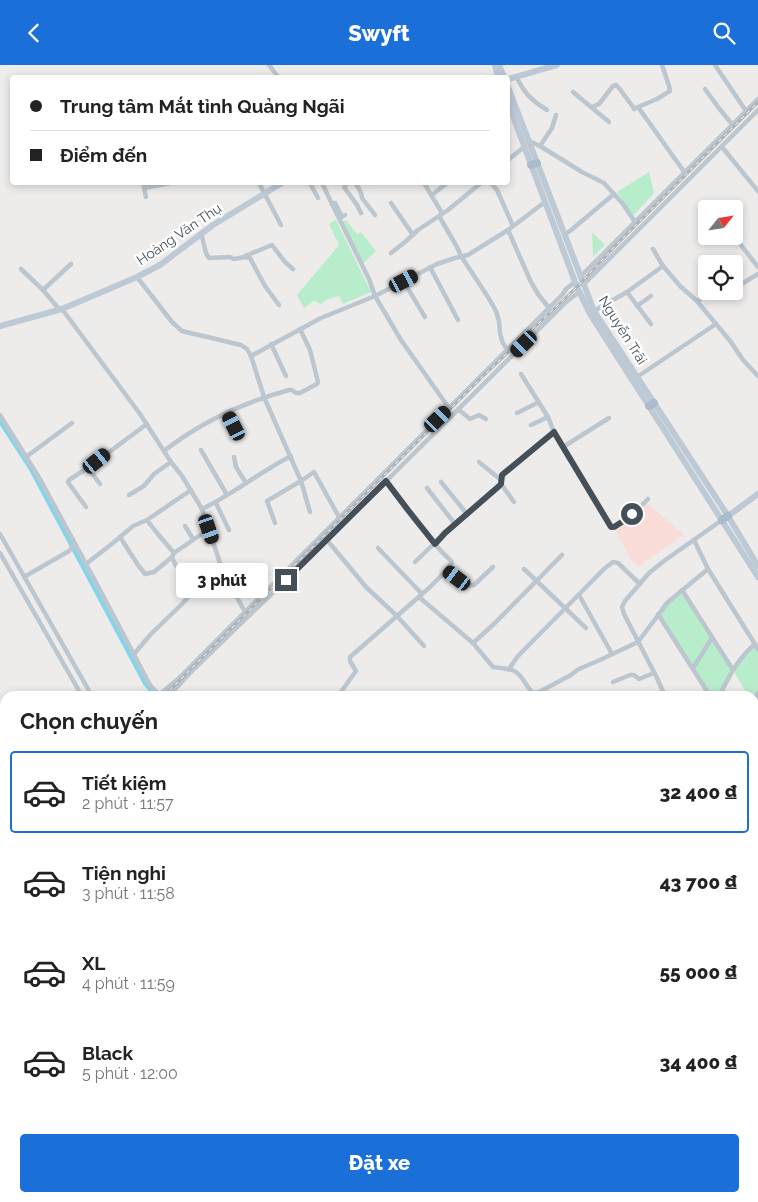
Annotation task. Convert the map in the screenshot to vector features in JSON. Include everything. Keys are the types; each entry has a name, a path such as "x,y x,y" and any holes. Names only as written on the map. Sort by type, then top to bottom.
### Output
{"main road":[{"path":"510,78 557,65"},
{"name":"Nguyễn Trãi","path":"510,92 529,141 545,202 578,280 583,285 594,311 637,377 652,404"},
{"name":"Nguyễn Trãi","path":"510,108 524,147 534,164 564,235 580,292 590,314 652,404 758,566"},
{"name":"Hoàng Văn Thụ","path":"0,326 60,309 138,277 160,265 213,225 279,185"},
{"path":"725,518 758,494"},
{"name":"Nguyễn Trãi","path":"725,518 758,577"}],"street":[{"path":"592,107 599,104 616,85 634,109 657,99 670,91 662,65"},
{"path":"715,65 746,111"},
{"path":"516,76 527,95 547,110"},
{"path":"705,89 732,124"},
{"path":"573,92 609,122"},
{"path":"165,691 450,409 566,289 578,280 758,99"},
{"path":"638,107 684,173"},
{"path":"583,285 758,110"},
{"path":"540,146 552,128 556,115"},
{"path":"529,141 604,183 623,204 635,222"},
{"path":"510,158 524,147"},
{"path":"722,147 758,191"},
{"path":"144,185 146,197"},
{"path":"259,185 281,225"},
{"path":"311,185 317,196 311,197"},
{"path":"323,185 369,279 375,297 401,340 450,409"},
{"path":"346,185 344,187 361,213"},
{"path":"357,185 362,198 375,215"},
{"path":"425,185 461,256 496,311 502,341 506,350"},
{"path":"432,195 444,185"},
{"path":"391,253 479,185"},
{"path":"492,185 505,208 510,228 531,282 549,308"},
{"path":"564,235 614,194"},
{"path":"251,356 321,318 375,297 430,267 468,255 510,228 545,202"},
{"path":"332,204 334,203 342,217 345,215"},
{"path":"391,203 413,235"},
{"path":"201,233 209,258 230,257 234,259 245,257 272,245 293,269"},
{"path":"741,245 758,267"},
{"path":"653,249 663,266 716,323 758,377"},
{"path":"245,257 251,259 265,287 279,305"},
{"path":"44,290 72,264"},
{"path":"594,311 627,292 663,266"},
{"path":"430,267 458,320"},
{"path":"21,269 44,290 90,346 182,476 202,509 223,571 245,612"},
{"path":"743,283 758,274"},
{"path":"138,277 172,322 182,331 241,345 247,349 264,397 301,481 310,512"},
{"path":"404,281 425,317"},
{"path":"173,691 189,673 327,540 566,302 580,292"},
{"path":"627,292 651,324"},
{"path":"638,305 651,297"},
{"path":"637,377 716,323"},
{"path":"164,451 185,435 264,397 289,389 300,393 317,384 310,350 300,329"},
{"path":"271,344 286,376"},
{"path":"521,374 548,417 554,432 610,526 613,528 628,518 648,499"},
{"path":"516,413 538,402"},
{"path":"458,409 470,419 478,415 486,419"},
{"path":"228,414 240,438"},
{"path":"0,415 40,479 155,691"},
{"path":"531,425 548,417"},
{"path":"563,447 609,418"},
{"path":"26,457 72,423"},
{"path":"86,507 68,482 147,424"},
{"path":"415,562 501,482 502,475 554,432"},
{"path":"201,451 227,495"},
{"path":"202,509 216,503 291,456"},
{"path":"234,457 236,467 246,483"},
{"path":"129,495 144,486 154,475 171,462"},
{"path":"479,462 501,482 514,502"},
{"path":"88,468 100,484"},
{"path":"275,523 267,501 314,472 339,517"},
{"path":"342,691 356,671 350,661 350,657 421,595 446,571 452,562 435,544 386,481"},
{"path":"441,481 467,514"},
{"path":"427,488 455,524"},
{"path":"86,564 134,526 147,520 190,489"},
{"path":"216,503 229,530"},
{"path":"663,691 624,615 622,607 650,573 725,518"},
{"path":"147,520 173,555 175,564 195,589"},
{"path":"185,526 193,539"},
{"path":"120,537 145,574 154,572 193,539 209,529"},
{"path":"0,534 89,691"},
{"path":"327,540 366,587 397,616 424,646"},
{"path":"694,540 708,569 757,646 750,648 733,669 722,691"},
{"path":"15,578 69,551 75,544"},
{"path":"378,548 421,595 473,643 494,667 516,672 530,691"},
{"path":"0,553 79,691"},
{"path":"473,643 562,555"},
{"path":"509,669 518,656 613,562 622,566 640,584"},
{"path":"446,571 467,586 474,585 494,567"},
{"path":"524,569 586,628"},
{"path":"545,691 582,667 638,641 668,602 708,569"},
{"path":"134,654 195,589 223,571"},
{"path":"682,590 733,669"},
{"path":"579,595 612,654"},
{"path":"658,615 707,691"},
{"path":"693,668 712,638"},
{"path":"613,681 630,675 639,679 654,673"}],"shaded area":[{"path":"646,502 684,535 639,566 631,560 615,529 629,520"}],"green space":[{"path":"649,172 654,193 633,216 617,192"},
{"path":"336,220 371,292 343,304 339,296 326,300 321,304 314,301 304,308 297,295 339,245 329,224"},
{"path":"346,220 357,234 361,232 376,251 363,264 342,222"},
{"path":"592,232 605,245 593,257"},
{"path":"682,590 732,669 750,646 755,644 758,648 758,691 745,691 733,670 722,691 707,691 658,614 661,606"}],"waterway":[{"path":"0,421 31,469 145,683 151,691"}],"railway":[{"path":"169,691 480,379 577,287 758,102"}],"route":[{"path":"286,580 386,481 435,544 501,484 502,475 554,432 611,527 613,528 632,514"}]}
